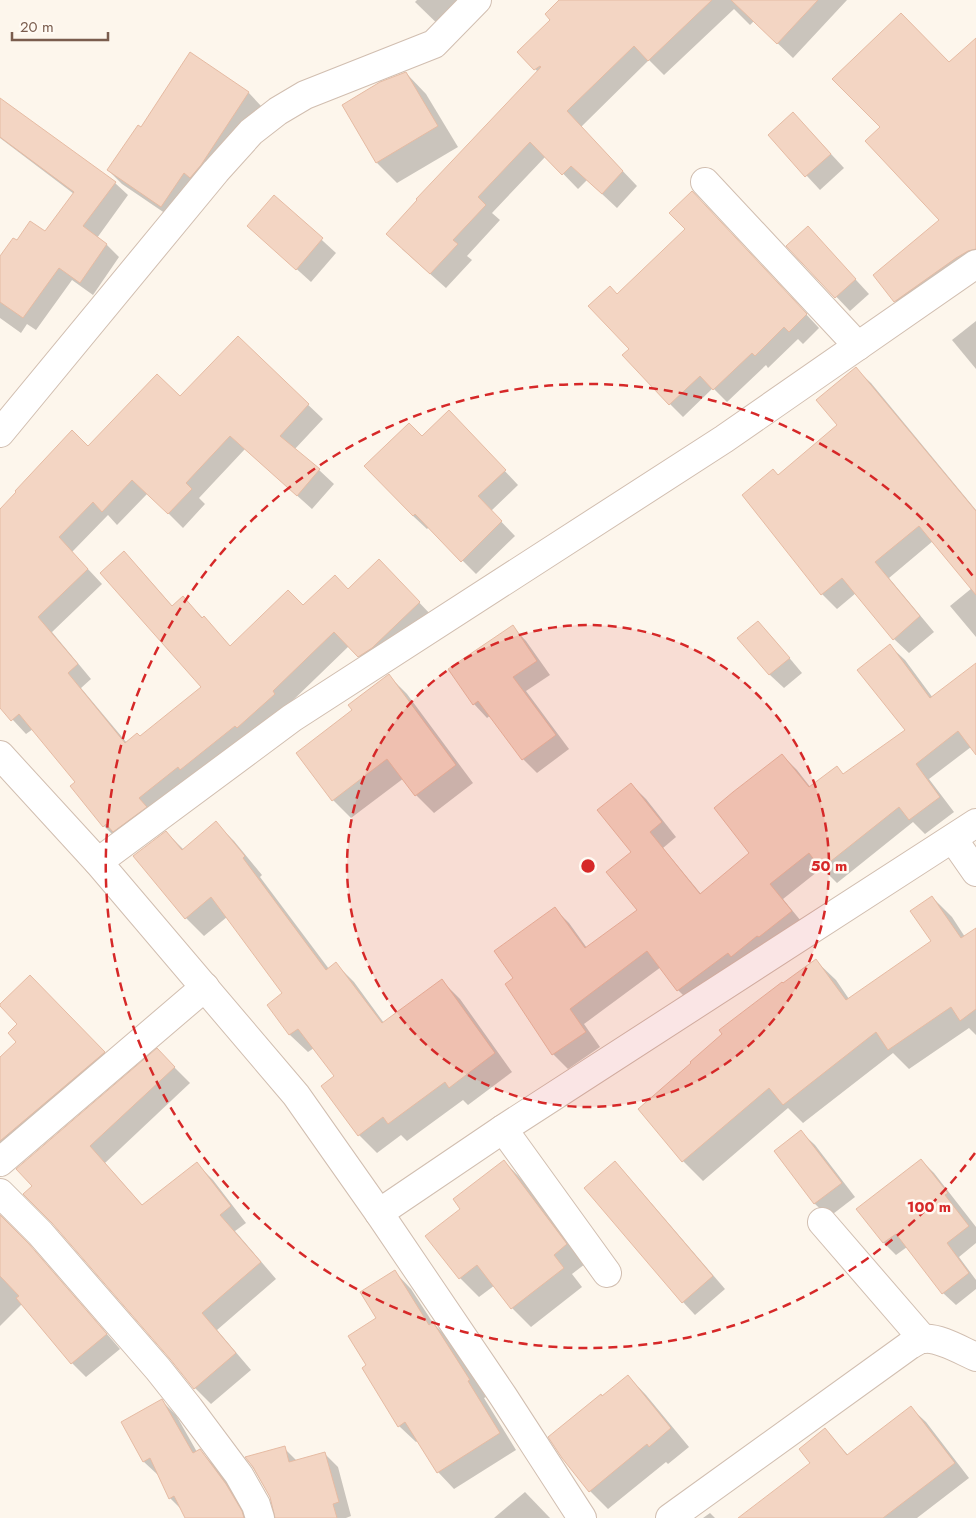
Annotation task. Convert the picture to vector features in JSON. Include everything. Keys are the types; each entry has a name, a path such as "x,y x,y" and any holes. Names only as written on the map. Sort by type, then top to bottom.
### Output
{"street":[{"path":"0,433 251,132 278,110 305,95 434,44 477,0"},
{"path":"705,182 858,346"},
{"path":"98,862 292,718 724,439 976,264"},
{"path":"0,755 98,862 296,1096 503,1396 582,1518"},
{"path":"379,1214 503,1130 976,823"},
{"path":"953,839 976,872"},
{"path":"0,1162 205,987"},
{"path":"503,1130 607,1273"},
{"path":"0,1193 40,1233 151,1361 239,1475 256,1505 260,1518"},
{"path":"822,1222 923,1338"},
{"path":"670,1518 910,1345 923,1338 952,1346 976,1357"}],"building":[{"path":"559,0 712,0 648,61 634,46 567,111 623,171 602,194 571,166 562,175 530,142 478,197 486,205 453,240 458,244 430,274 386,234 416,199 541,67 534,70 517,52 550,20 545,14"},
{"path":"731,0 818,0 777,44"},
{"path":"901,13 949,62 976,38 976,249 956,258 894,302 873,275 939,220 865,141 880,127 832,79"},
{"path":"190,52 249,92 201,165 190,178 184,173 161,207 107,170 138,125 141,127"},
{"path":"406,72 438,126 376,163 342,105 380,82"},
{"path":"0,98 116,182 83,226 107,244 80,283 59,268 23,318 0,302 0,256 13,238 17,240 30,221 45,231 74,192 0,137"},
{"path":"793,112 831,154 805,177 768,135"},
{"path":"692,191 807,314 789,332 784,327 755,356 752,353 713,390 700,376 669,405 622,355 629,349 588,306 610,286 617,294 685,229 669,213"},
{"path":"274,195 323,238 296,270 247,226"},
{"path":"808,226 856,279 835,298 786,246"},
{"path":"238,336 309,404 280,436 320,469 297,496 230,436 186,483 192,489 168,514 132,480 102,512 93,502 59,537 88,569 38,617 78,664 68,673 125,743 137,733 140,736 201,687 100,573 124,551 172,606 183,596 202,618 204,616 230,646 288,590 303,605 335,575 348,589 379,559 420,602 372,648 358,657 334,632 273,691 275,694 237,728 235,726 180,770 178,767 139,798 147,807 113,832 106,824 103,827 70,786 75,782 19,714 11,721 0,708 0,509 72,430 88,446 157,374 180,396"},
{"path":"856,367 976,511 976,595 919,526 875,562 920,616 893,640 842,578 821,595 742,495 773,469 778,475 837,425 816,400"},
{"path":"449,410 506,470 478,496 502,521 461,562 415,514 413,516 364,466 409,423 422,436"},
{"path":"758,621 790,658 769,675 737,638"},
{"path":"513,625 537,661 513,677 556,735 522,760 478,701 473,705 448,669"},
{"path":"890,644 930,698 976,663 976,755 958,731 916,764 940,797 909,820 899,807 821,869 809,853 770,884 792,911 731,957 728,953 677,991 647,951 570,1009 586,1032 552,1055 505,984 513,978 494,951 555,907 585,948 637,910 606,872 631,852 597,810 631,783 662,822 650,832 700,894 749,853 714,808 733,792 782,754 809,787 837,766 843,774 905,730 857,670"},
{"path":"389,674 456,765 415,796 387,759 332,801 296,753 352,710 348,705"},
{"path":"216,821 245,856 243,858 326,970 336,962 382,1023 442,979 495,1053 449,1088 445,1082 388,1124 383,1117 358,1136 321,1086 334,1076 298,1029 289,1035 267,1005 282,993 211,897 185,919 133,856 166,831 182,850"},
{"path":"932,896 961,938 976,928 976,1009 960,1021 951,1007 888,1050 876,1032 783,1105 769,1088 682,1162 638,1109 722,1034 719,1030 782,982 816,959 846,1000 931,941 910,911"},
{"path":"30,975 105,1052 0,1141 0,1057 16,1042 8,1033 17,1024 0,1004"},
{"path":"157,1048 175,1067 90,1146 142,1205 197,1162 231,1206 220,1215 261,1262 202,1313 236,1353 194,1389 52,1223 23,1194 32,1186 16,1169"},
{"path":"801,1130 842,1183 814,1204 774,1151"},
{"path":"921,1159 948,1193 945,1195 969,1226 947,1243 969,1273 942,1294 896,1234 883,1243 856,1209"},
{"path":"504,1160 567,1244 554,1255 564,1268 511,1309 477,1265 459,1279 425,1236 460,1209 453,1199"},
{"path":"615,1161 713,1276 682,1303 584,1188"},
{"path":"0,1215 29,1244 107,1334 71,1364 16,1298 19,1296 0,1276"},
{"path":"395,1270 429,1325 433,1322 470,1380 468,1381 500,1433 437,1473 405,1422 398,1427 362,1368 366,1365 348,1336 376,1318 360,1292"},
{"path":"628,1375 671,1428 649,1447 647,1444 589,1492 548,1437 601,1394 602,1396"},
{"path":"162,1399 193,1453 200,1449 226,1484 242,1511 244,1518 185,1518 174,1496 169,1499 150,1458 143,1462 121,1422"},
{"path":"911,1406 955,1463 883,1518 738,1518 810,1463 799,1449 825,1428 847,1455"},
{"path":"285,1446 289,1462 325,1452 339,1502 333,1504 337,1518 275,1518 270,1497 245,1457"}]}
